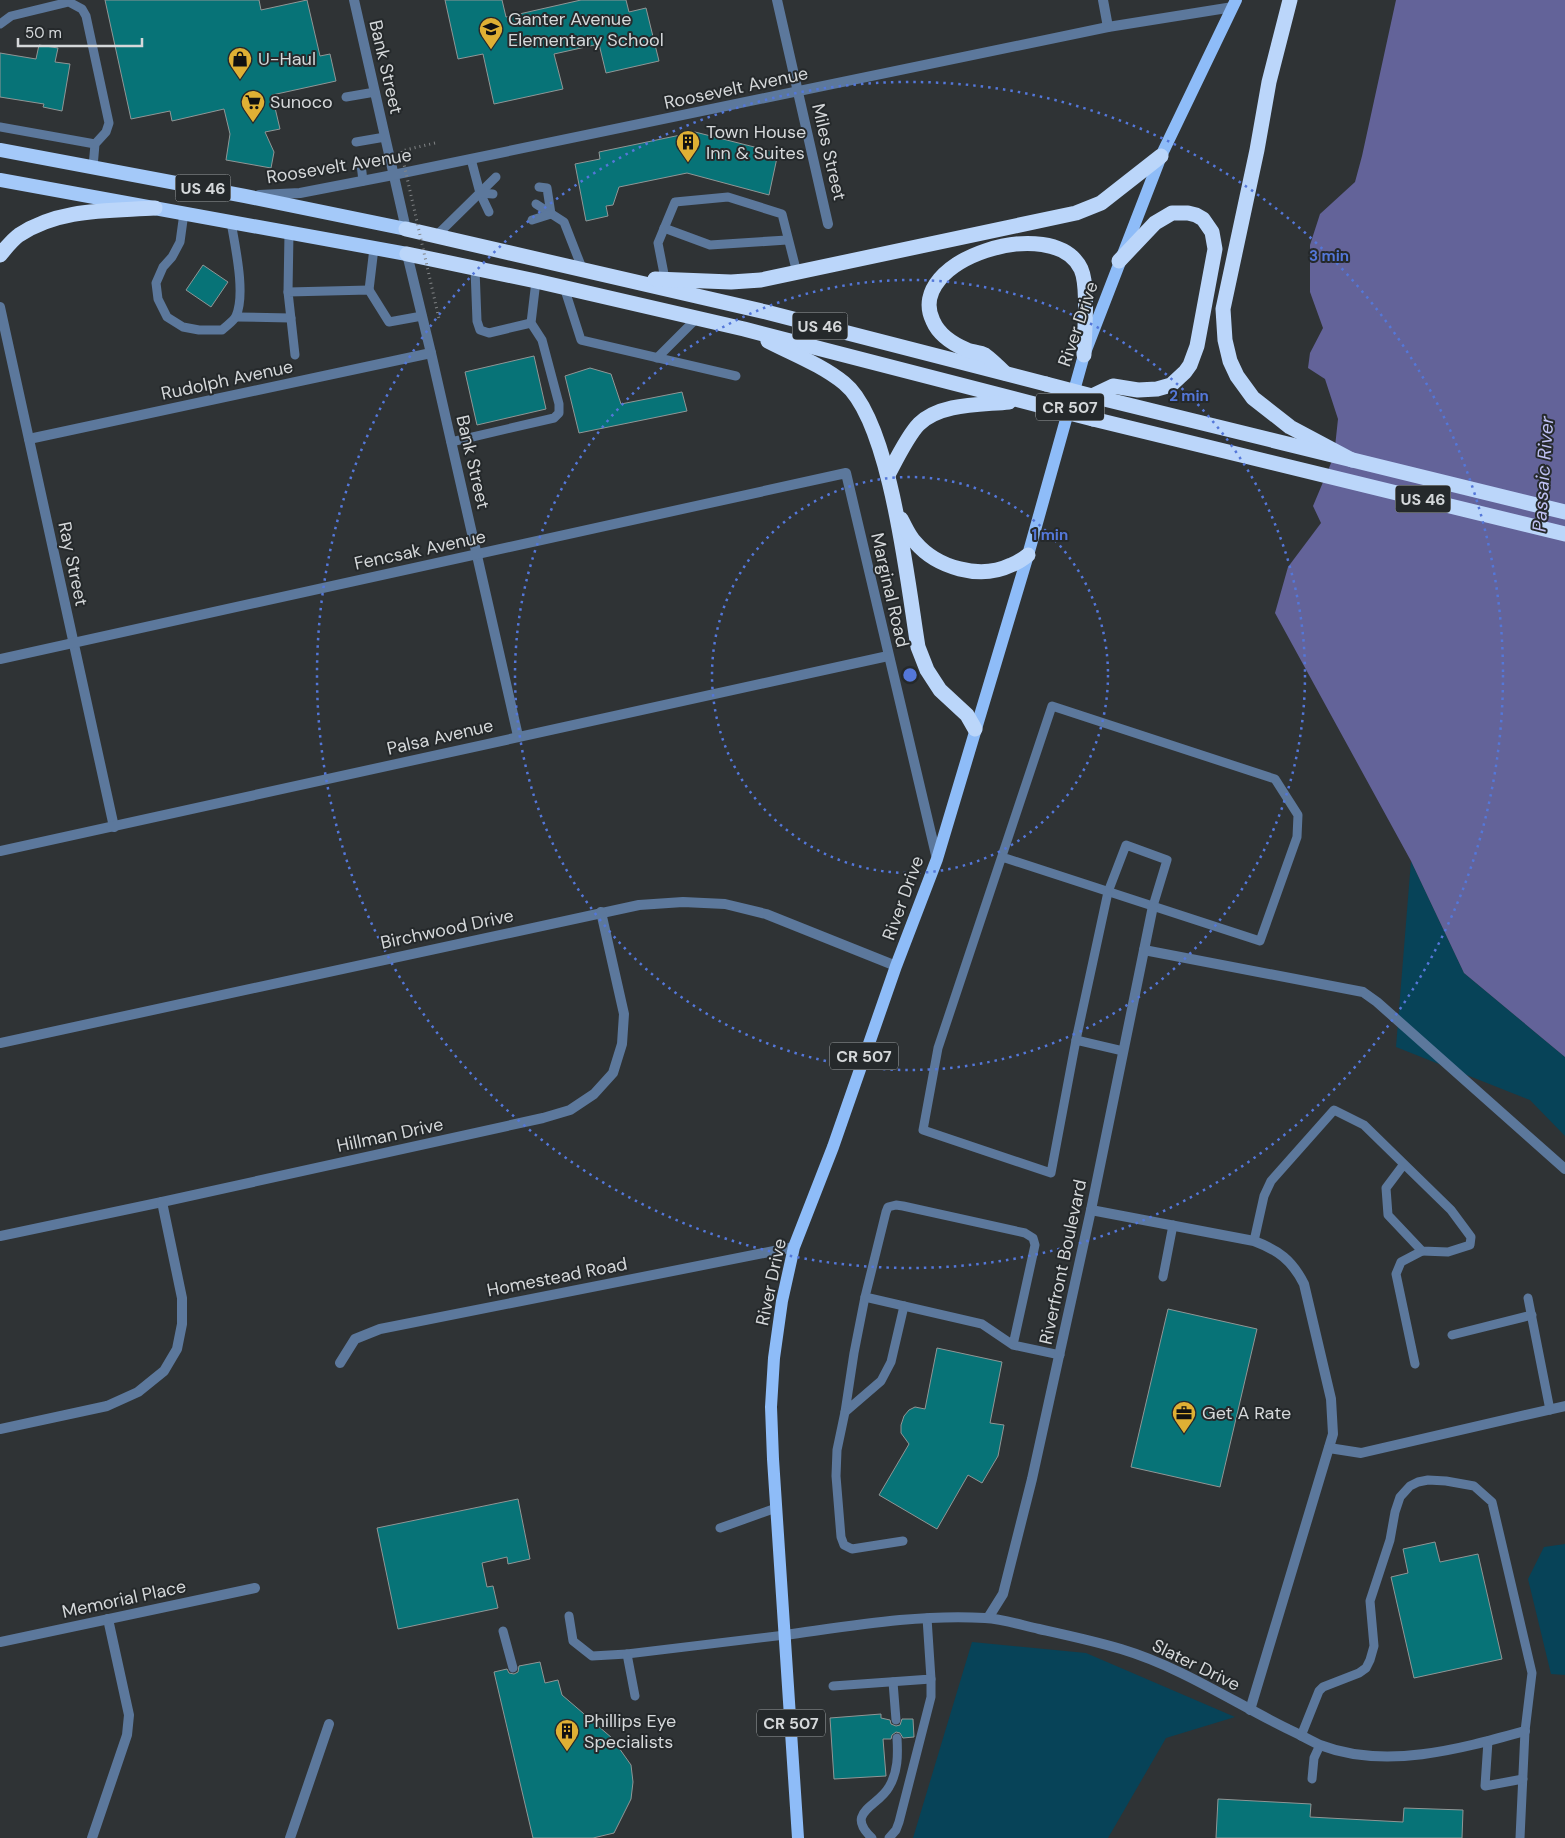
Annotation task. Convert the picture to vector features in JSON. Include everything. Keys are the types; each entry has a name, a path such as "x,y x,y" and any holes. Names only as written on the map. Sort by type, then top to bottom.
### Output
{"highway":[{"path":"1290,0 1269,82 1257,150 1223,309 1223,325 1230,361 1253,398 1290,427 1352,460"},
{"name":"US 46","path":"0,150 245,196 437,235 582,268 766,312 1008,375 1565,512"},
{"path":"631,280 665,279 731,282 760,280 1076,213 1101,203 1161,156"},
{"name":"US 46","path":"0,180 406,254 536,281 744,329 1042,406 1565,534"},
{"path":"0,255 17,236 42,222 69,214 155,208"},
{"path":"1092,396 1113,386 1138,390 1157,389 1171,385 1185,372 1190,365 1197,346 1215,248 1212,232 1204,219 1196,215 1172,213 1155,223 1119,261"},
{"path":"1008,375 984,355 950,342 938,330 930,314 930,301 935,284 947,272 970,257 995,248 1022,244 1048,245 1064,251 1076,262 1080,268 1084,287 1084,355"},
{"path":"744,329 828,372 845,384 859,400 870,423 888,475 918,647 927,670 940,690 967,715 975,729"},
{"path":"888,475 918,425 934,413 958,407 1020,400"},
{"path":"895,509 914,542 926,553 952,567 980,571 995,570 1012,566 1028,555"}],"main road":[{"name":"River Drive","path":"798,1838 771,1406 773,1366 782,1301 794,1247 833,1146 896,966 937,860 1028,555 1084,355 1161,156 1234,4"}],"street":[{"name":"Bank Street","path":"354,0 406,229"},
{"name":"Miles Street","path":"777,0 828,224"},
{"path":"1103,0 1108,27"},
{"name":"Roosevelt Avenue","path":"245,196 300,193 363,181 1108,27 1234,4"},
{"name":"Bank Street","path":"406,254 431,353 518,736"},
{"name":"Ray Street","path":"0,307 114,827"},
{"name":"Rudolph Avenue","path":"29,439 431,353"},
{"name":"Fencsak Avenue","path":"0,659 846,473"},
{"name":"Marginal Road","path":"846,473 937,860"},
{"name":"Palsa Avenue","path":"0,851 888,656"},
{"name":"Birchwood Drive","path":"0,1043 639,905 674,903 725,904 766,914 896,966"},
{"name":"Riverfront Boulevard","path":"988,1618 1003,1594 1032,1479 1091,1210 1153,906"},
{"name":"Hillman Drive","path":"0,1236 543,1118 570,1110 594,1094 613,1073 622,1044 624,1014 601,912"},
{"path":"1144,950 1363,992 1378,1002 1565,1169"},
{"path":"0,1429 107,1406 138,1392 164,1371 177,1349 182,1324 182,1298 162,1202"},
{"path":"1091,1210 1254,1241 1271,1247 1282,1255 1299,1273 1304,1284 1331,1399 1333,1434 1250,1710"},
{"name":"Homestead Road","path":"340,1363 355,1339 380,1329 794,1247"},
{"path":"1328,1448 1361,1453 1565,1406"},
{"name":"Memorial Place","path":"0,1642 255,1588"},
{"name":"Slater Drive","path":"785,1635 927,1618 988,1618 1075,1637 1154,1660 1320,1745 1357,1754 1414,1756 1488,1741 1525,1731"},
{"path":"92,1838 127,1735 129,1715 108,1620"},
{"path":"290,1838 329,1724"}],"lane":[{"path":"0,24 11,16 63,3 77,4 82,8 86,16 109,123 106,132 95,144 93,167"},
{"path":"346,97 375,92"},
{"path":"0,127 95,144"},
{"path":"356,142 385,137"},
{"path":"472,159 480,193 489,212"},
{"path":"361,164 363,181"},
{"path":"437,235 496,177"},
{"path":"539,187 547,188 550,214"},
{"path":"480,193 493,194"},
{"path":"665,279 658,243 674,202 728,197 782,214 787,240 797,273"},
{"path":"536,204 564,222 582,268"},
{"path":"184,213 180,242 172,257 163,268 156,284 158,299 167,317 183,327 199,330 222,330 236,317 239,299 239,271 231,222"},
{"path":"532,220 550,214"},
{"path":"664,228 710,245 787,240"},
{"path":"289,233 288,292 295,355"},
{"path":"374,248 369,290 389,322 422,316"},
{"path":"476,268 476,322 480,330 489,333 531,323"},
{"path":"451,442 554,418 559,413 559,404 542,340 531,323 536,281"},
{"path":"564,288 581,340 736,376"},
{"path":"288,292 369,290"},
{"path":"236,317 291,318"},
{"path":"657,358 697,318"},
{"path":"1002,857 1108,892 1260,941 1297,837 1298,815 1275,779 1052,706 938,1048 923,1130 1051,1173 1076,1040 1108,892 1126,845 1167,860 1153,906"},
{"path":"1076,1040 1123,1051"},
{"path":"1254,1241 1264,1196 1271,1181 1334,1110 1364,1125 1452,1210 1471,1236 1470,1245 1448,1252 1422,1251 1402,1262 1396,1274 1415,1364"},
{"path":"1404,1164 1386,1188 1388,1215 1422,1251"},
{"path":"904,1541 852,1549 844,1545 841,1536 836,1476 837,1450 865,1297 886,1212 891,1206 903,1206 1025,1233 1033,1238 1035,1245 1013,1345"},
{"path":"1163,1277 1173,1225"},
{"path":"865,1297 982,1324 1013,1345 1060,1355"},
{"path":"1528,1298 1550,1410"},
{"path":"845,1412 881,1381 891,1362 904,1306"},
{"path":"1452,1335 1532,1315"},
{"path":"1301,1736 1319,1691 1359,1673 1366,1668 1370,1660 1374,1646 1370,1600 1390,1540 1400,1496 1410,1486 1428,1480 1474,1486 1492,1502 1532,1673 1525,1731 1520,1838"},
{"path":"720,1528 776,1508"},
{"path":"569,1616 573,1641 592,1656 628,1654 785,1635"},
{"path":"890,1838 899,1822 931,1696 927,1618"},
{"path":"503,1631 513,1668"},
{"path":"628,1654 635,1696"},
{"path":"833,1686 931,1679"},
{"path":"893,1682 896,1720"},
{"path":"872,1838 862,1826 861,1817 866,1809 885,1793 889,1787 897,1763 897,1738"},
{"path":"1488,1741 1486,1786 1523,1778"},
{"path":"1312,1779 1314,1758 1320,1745"}],"path":[{"path":"435,142 401,151 439,318"}],"shaded area":[{"path":"1411,861 1464,973 1565,1057 1565,1136 1530,1100 1396,1047"},
{"path":"1565,1544 1565,1675 1551,1674 1528,1579 1544,1547"},
{"path":"972,1642 1086,1653 1235,1717 1166,1738 1108,1838 913,1838"}],"water":[{"name":"Passaic River","path":"1396,0 1565,0 1565,1057 1464,973 1411,861 1275,613 1288,567 1321,523 1313,506 1334,456 1338,419 1325,379 1308,368 1310,353 1323,328 1310,292 1310,245 1320,214 1355,182"}],"building":[{"name":"U-Haul","path":"105,0 259,0 261,10 307,0 320,56 330,54 336,81 272,95 280,129 265,132 274,152 271,168 226,160 230,134 224,109 172,121 170,111 131,119"},
{"name":"Ganter Avenue Elementary School","path":"445,0 502,0 506,17 581,0 626,0 629,12 646,8 659,61 606,73 599,44 554,54 563,89 494,104 483,54 458,59"},
{"path":"39,45 58,48 55,62 70,64 62,111 43,107 44,104 0,97 0,53 36,59"},
{"name":"Town House Inn & Suites","path":"695,132 778,153 769,195 687,173 619,187 613,205 606,206 608,216 586,221 575,164 600,159 599,152"},
{"path":"203,265 228,282 211,307 186,290"},
{"path":"534,356 546,409 477,425 465,372"},
{"path":"590,368 611,374 621,404 682,392 687,411 579,433 565,376"},
{"path":"1168,1309 1257,1329 1220,1487 1131,1467"},
{"path":"937,1348 1002,1362 990,1423 1004,1425 998,1456 982,1483 968,1475 937,1529 879,1495 909,1444 901,1433 904,1416 915,1407 925,1409"},
{"path":"518,1499 530,1559 508,1564 507,1557 482,1563 487,1587 493,1586 498,1608 398,1629 377,1528"},
{"path":"1435,1542 1440,1562 1478,1554 1502,1659 1414,1678 1391,1577 1408,1573 1403,1549"},
{"name":"Phillips Eye Specialists","path":"540,1662 545,1683 558,1680 562,1695 612,1738 631,1765 633,1782 631,1799 614,1833 593,1838 533,1838 494,1672 507,1669 509,1673 514,1674 518,1672 519,1666"},
{"path":"881,1714 881,1718 890,1720 891,1724 896,1726 900,1725 902,1719 913,1719 914,1737 903,1738 900,1733 896,1732 892,1735 891,1739 883,1739 886,1776 834,1779 830,1718"},
{"path":"1218,1799 1311,1804 1310,1817 1403,1822 1404,1808 1463,1810 1462,1838 1216,1838"}],"place":[{"name":"Ganter Avenue Elementary School","path":"491,50"},
{"name":"U-Haul","path":"240,80"},
{"name":"Sunoco","path":"253,123"},
{"name":"Town House Inn & Suites","path":"688,163"},
{"name":"Get A Rate","path":"1184,1434"},
{"name":"Phillips Eye Specialists","path":"567,1752"}]}
